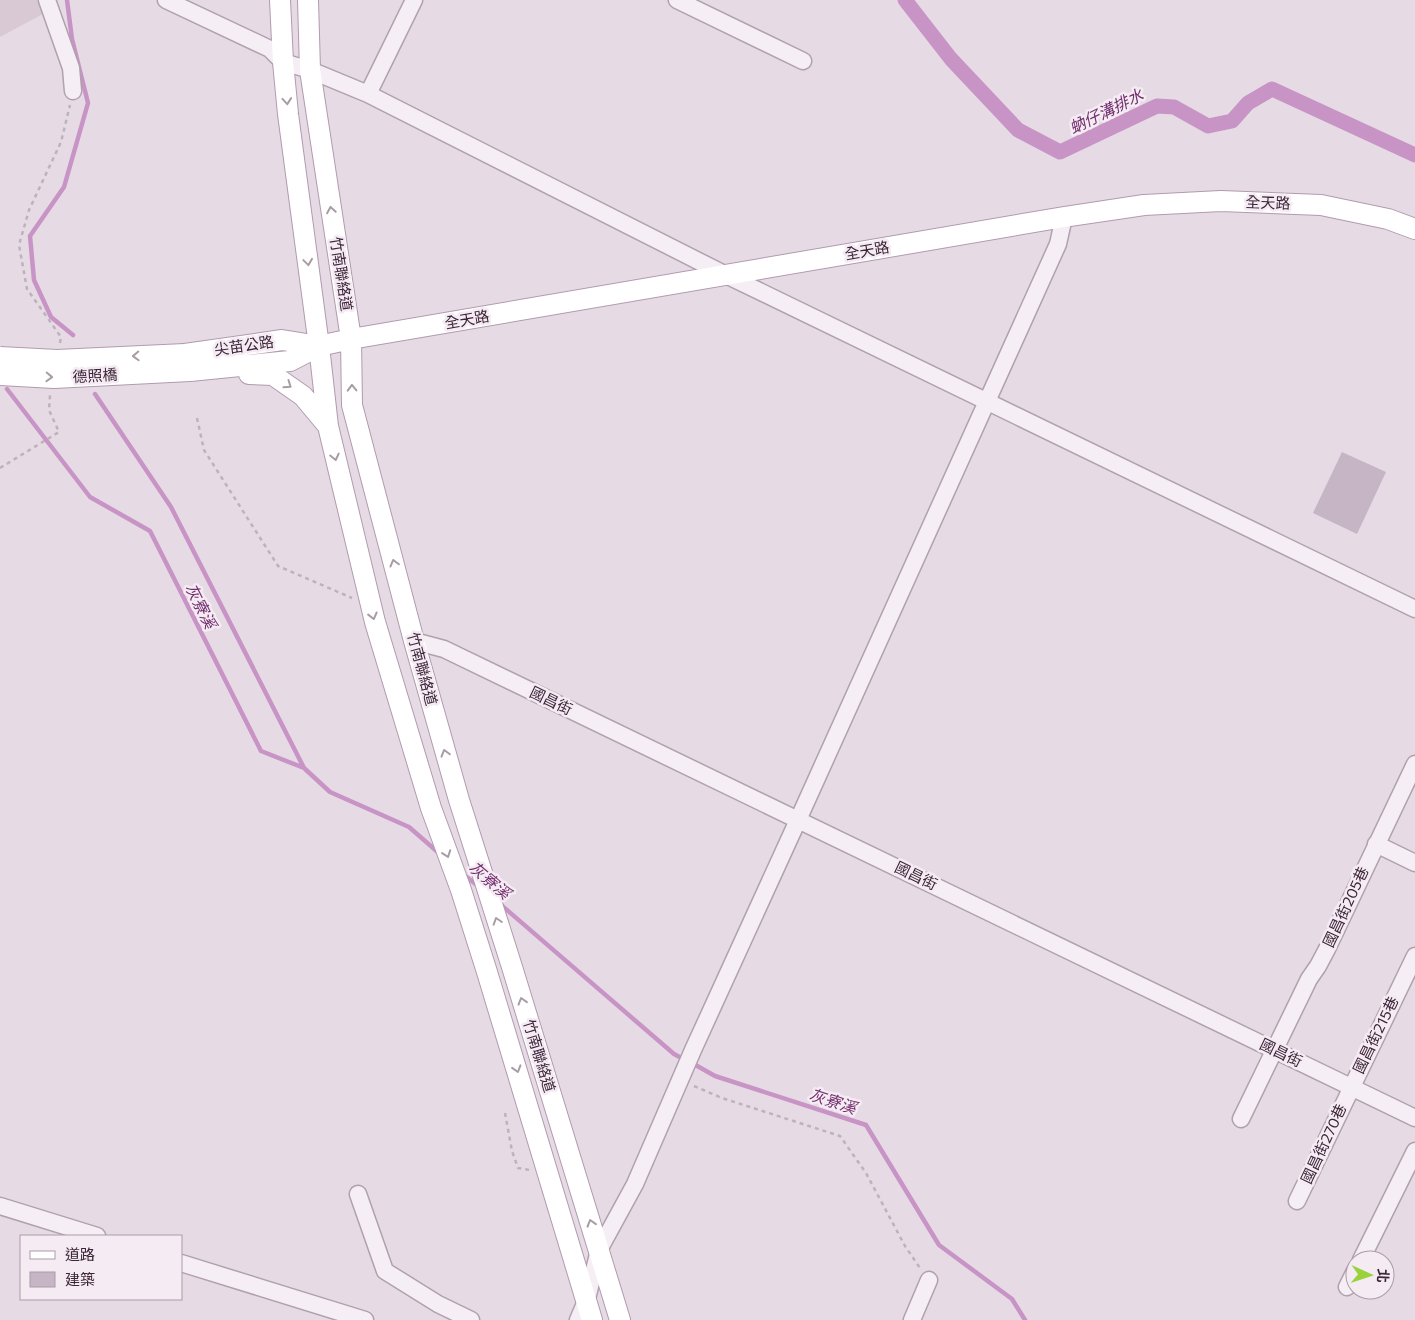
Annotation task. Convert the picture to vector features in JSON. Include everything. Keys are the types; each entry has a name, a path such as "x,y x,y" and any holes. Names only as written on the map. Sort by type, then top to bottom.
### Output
{"main road":[{"name":"竹南聯絡道","path":"280,0 282,62 328,426 370,604 430,808 461,890 488,972 592,1320"},
{"name":"竹南聯絡道","path":"308,0 310,70 351,340 352,405 414,642 458,800 512,967 620,1320"},
{"name":"全天路","path":"319,346 1064,217 1144,205 1221,201 1321,205 1388,219 1415,229"},
{"name":"尖苗公路","path":"187,363 282,340 319,346"},
{"name":"德照橋","path":"0,356 57,360 187,363"},
{"name":"德照橋","path":"0,375 54,378 187,363"},
{"path":"187,363 273,375 303,396 328,426"}],"street":[{"path":"47,0 70,68 73,91"},
{"path":"166,0 270,49 282,62 310,70 368,94 726,275 1415,609"},
{"path":"368,94 414,0"},
{"path":"677,0 803,61"},
{"path":"578,1320 600,1250 635,1184 693,1050 1058,244 1064,217"},
{"name":"國昌街","path":"414,642 444,650 1415,1118"},
{"name":"國昌街205巷","path":"1241,1119 1309,979 1327,949 1415,764"},
{"path":"1376,844 1415,863"},
{"name":"國昌街215巷","path":"1351,1087 1415,956"},
{"name":"國昌街270巷","path":"1298,1201 1351,1087"},
{"path":"1366,1250 1415,1151"},
{"path":"358,1194 385,1271 438,1304 471,1320"},
{"path":"0,1206 94,1235"},
{"path":"182,1262 365,1320"},
{"path":"912,1320 929,1280"}],"path":[{"path":"60,346 61,337 28,289 19,245 29,210 61,142 73,91"},
{"path":"0,468 59,432 50,410 52,388"},
{"path":"197,418 204,450 278,566 370,604"},
{"path":"681,1080 722,1098 840,1136 866,1174 905,1246 929,1280"},
{"path":"505,1113 512,1151 518,1168 537,1172 548,1170"}],"shaded area":[{"path":"0,0 37,0 43,14 0,37"}],"building":[{"path":"1342,452 1386,472 1357,534 1313,513"}],"waterway":[{"path":"67,0 72,39 88,103 64,187 30,236 34,280 51,317 73,335"},
{"name":"蚋仔溝排水","path":"905,0 951,59 1018,130 1060,152 1157,106 1174,107 1208,126 1232,121 1248,103 1272,89 1415,155"},
{"name":"灰寮溪","path":"7,389 90,497 150,531 261,751 304,768 330,792 409,827 440,854"},
{"path":"95,394 171,507 304,768"},
{"name":"灰寮溪","path":"463,874 478,886"},
{"name":"灰寮溪","path":"500,904 674,1054 685,1060"},
{"name":"灰寮溪","path":"692,1063 715,1076 866,1125 939,1245 1012,1299 1025,1320"}]}
